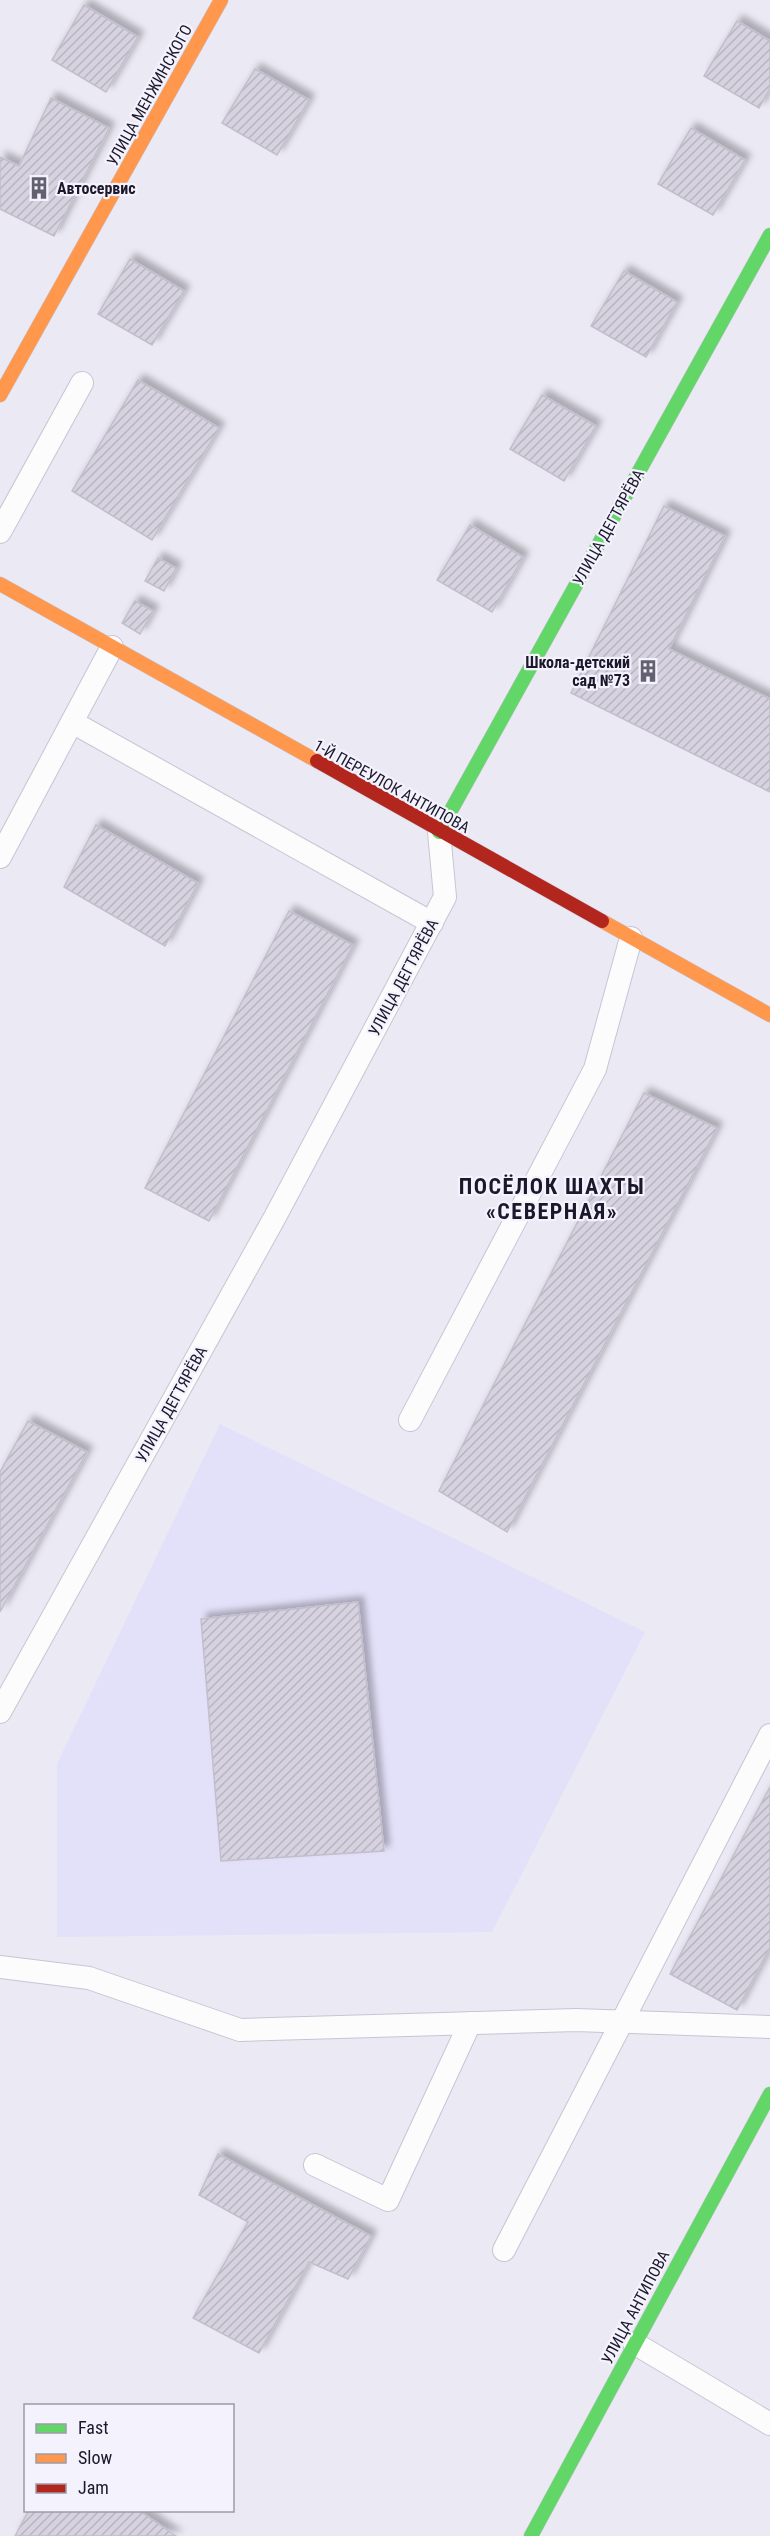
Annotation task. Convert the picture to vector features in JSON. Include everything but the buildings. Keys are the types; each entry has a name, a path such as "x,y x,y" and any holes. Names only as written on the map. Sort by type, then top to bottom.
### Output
{"main road":[{"name":"УЛИЦА МЕНЖИНСКОГО","path":"0,395 221,0"},
{"name":"УЛИЦА ДЕГТЯРЁВА","path":"439,832 770,235"},
{"name":"1-Й ПЕРЕУЛОК АНТИПОВА","path":"0,584 439,832 770,1015"},
{"name":"УЛИЦА АНТИПОВА","path":"531,2536 634,2343 767,2107"}],"lane":[{"path":"0,532 82,383"},
{"path":"0,857 112,647"},
{"path":"72,722 432,923"},
{"name":"УЛИЦА ДЕГТЯРЁВА","path":"0,1712 275,1217 445,897 439,832"},
{"path":"410,1420 595,1069 631,938"},
{"path":"504,2250 770,1735"},
{"path":"0,1966 89,1978 240,2030 622,2021 770,2027"},
{"path":"315,2165 388,2200 470,2023"},
{"path":"634,2343 770,2424"}],"shaded area":[{"path":"220,1424 645,1632 492,1932 57,1937 57,1764"}],"traffic: fast":[{"path":"439,832 770,235"},
{"path":"531,2536 770,2094"}],"traffic: slow":[{"path":"0,395 221,0"},
{"path":"0,584 317,761"},
{"path":"602,921 770,1015"}],"traffic: jam":[{"path":"317,761 602,921"}],"place":[{"name":"Автосервис","path":"39,188"},
{"name":"Школа-детский сад №73","path":"648,671"}],"district":[{"name":"ПОСЁЛОК ШАХТЫ «СЕВЕРНАЯ»","path":"552,1198"}]}
